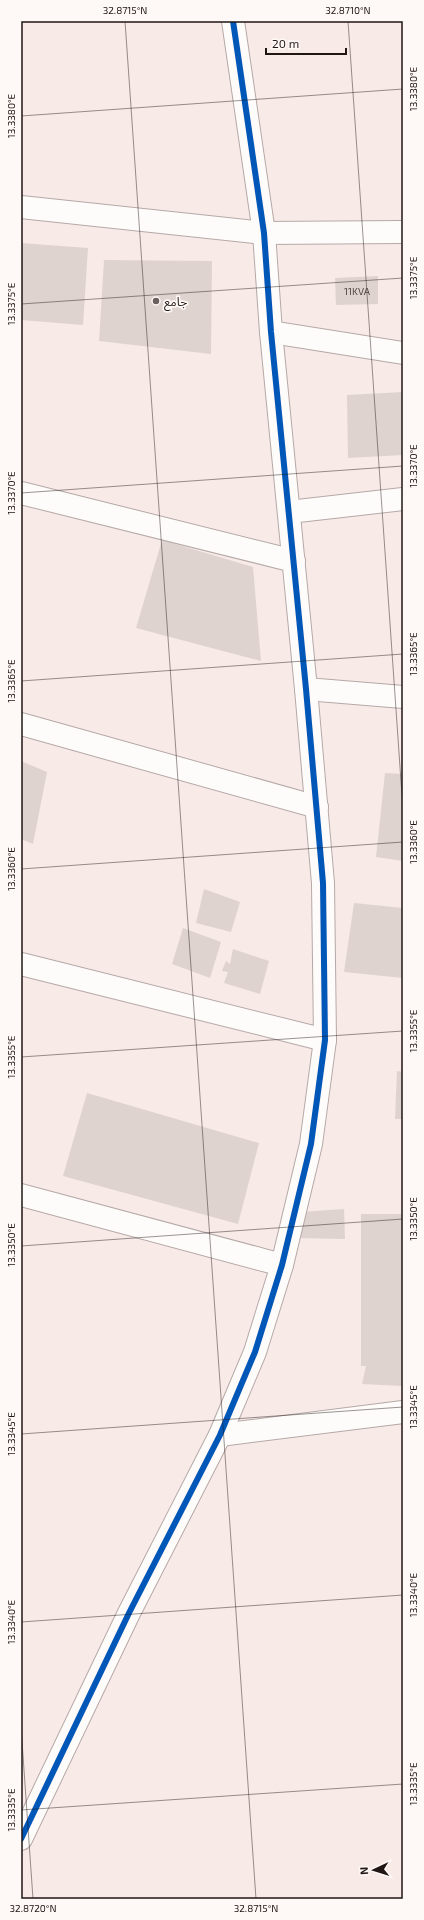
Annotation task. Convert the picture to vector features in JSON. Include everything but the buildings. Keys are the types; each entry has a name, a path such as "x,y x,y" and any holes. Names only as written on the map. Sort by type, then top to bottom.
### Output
{"street":[{"path":"21,1839 129,1613 220,1434 255,1352 282,1264 311,1144 325,1040 323,883 317,807 271,332 264,233 233,21"},
{"path":"21,207 264,233 403,232"},
{"path":"271,332 403,353"},
{"path":"21,493 294,561"},
{"path":"289,512 403,499"},
{"path":"306,689 403,697"},
{"path":"21,724 317,807"},
{"path":"21,964 325,1040"},
{"path":"21,1194 282,1264"},
{"path":"220,1434 403,1412"}],"cycle path":[{"path":"21,1839 129,1613 220,1435 255,1352 282,1265 311,1144 325,1040 323,883 306,689 271,332 264,233 233,21"}],"place":[{"name":"جامع","path":"156,301"}]}
